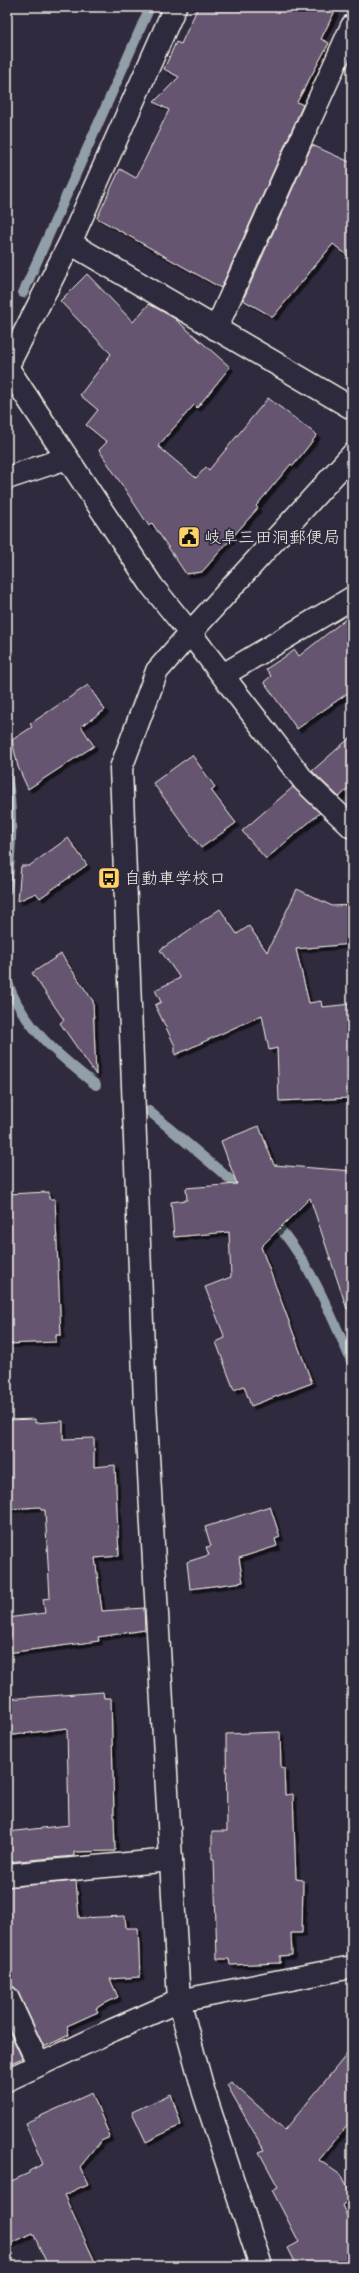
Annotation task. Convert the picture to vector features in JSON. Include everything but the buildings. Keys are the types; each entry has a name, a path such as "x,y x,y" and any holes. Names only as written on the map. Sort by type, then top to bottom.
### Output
{"street":[{"path":"175,7 70,243 7,367 152,586 304,781 352,827"},
{"path":"216,328 352,26"},
{"path":"70,243 352,408"},
{"path":"261,2266 204,2094 180,2001 145,1403 121,768 157,671 352,455"},
{"path":"7,478 67,458"},
{"path":"223,676 352,598"},
{"path":"7,1875 171,1860"},
{"path":"7,2080 113,2030 180,2001 352,1966"},
{"path":"7,1997 39,2065"}],"waterway":[{"path":"23,293 150,7"},
{"path":"7,776 11,804 11,847 7,890"},
{"path":"7,980 13,996 22,1011 43,1039 96,1085"},
{"path":"149,1111 245,1192"},
{"path":"272,1219 285,1235 308,1269 327,1306 352,1363"}],"place":[{"name":"岐阜三田洞郵便局","path":"189,537"},
{"name":"自動車学校口","path":"109,878"}]}
